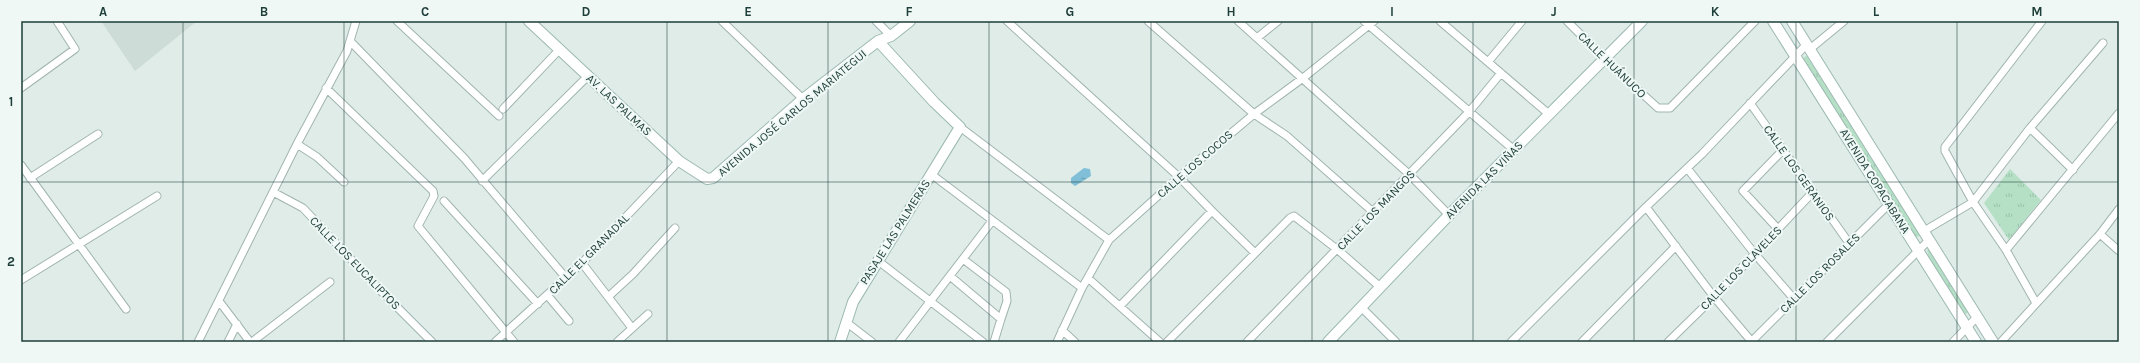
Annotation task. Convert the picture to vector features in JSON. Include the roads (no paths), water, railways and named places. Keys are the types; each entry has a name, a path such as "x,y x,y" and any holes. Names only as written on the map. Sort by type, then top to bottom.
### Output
{"street":[{"path":"21,88 75,49 57,21"},
{"path":"198,342 297,144 351,42 356,21"},
{"path":"397,21 501,113 560,49"},
{"name":"AV. LAS PALMAS","path":"529,21 679,161 707,179 713,178"},
{"path":"722,21 804,99"},
{"path":"876,21 892,36"},
{"name":"AVENIDA JOSÉ CARLOS MARIATEGUI","path":"713,178 804,99 878,41 892,36 910,21"},
{"path":"1007,21 1179,177 1212,212 1255,253"},
{"path":"1148,21 1254,114 1287,136 1373,212"},
{"path":"1238,21 1410,175 1448,215"},
{"path":"1257,38 1278,21"},
{"path":"1488,62 1522,21"},
{"name":"CALLE HUÁNUCO","path":"1567,21 1605,60 1658,108 1670,108 1755,21"},
{"name":"AVENIDA LAS VIÑAS","path":"1328,342 1379,286 1448,215 1605,60 1642,21"},
{"name":"AVENIDA COPACABANA","path":"1773,21 1976,342"},
{"name":"AVENIDA COPACABANA","path":"1792,21 1993,342"},
{"path":"1511,342 1687,168 1795,56 1844,21"},
{"path":"2036,303 2006,250 1973,202 1945,151 1945,147 2042,21"},
{"path":"1369,22 1469,112 1514,150"},
{"name":"CALLE LOS COCOS","path":"1057,342 1082,288 1089,279 1110,240 1179,177 1254,114 1303,78 1369,22"},
{"path":"1445,23 1550,115"},
{"path":"878,41 934,102 960,127 1110,240"},
{"path":"351,42 464,158 566,278"},
{"path":"1827,342 1918,250 1927,235 1973,202 2030,128 2103,43"},
{"name":"CALLE LOS MANGOS","path":"1247,342 1410,175 1469,112 1501,73"},
{"path":"482,181 588,76"},
{"path":"326,88 433,191 434,196 418,226 514,342"},
{"name":"CALLE LOS GERANIOS","path":"1750,102 1849,243"},
{"path":"2006,250 2119,113"},
{"name":"PASAJE LAS PALMERAS","path":"840,342 853,302 877,260 960,127"},
{"path":"2030,128 2073,170"},
{"path":"30,178 98,134"},
{"path":"297,144 318,157 344,182"},
{"path":"1778,229 1743,191 1783,150"},
{"name":"CALLE EL GRANADAL","path":"495,342 548,296 582,263 679,161"},
{"path":"21,165 126,309"},
{"path":"1687,168 1754,253 1794,299"},
{"path":"931,174 1082,288"},
{"name":"CALLE LOS EUCALIPTOS","path":"273,192 303,208 379,289 432,342"},
{"name":"CALLE LOS CLAVELES","path":"1668,342 1714,297 1813,192"},
{"path":"21,280 157,196"},
{"path":"444,201 538,304"},
{"name":"CALLE LOS ROSALES","path":"1752,342 1889,204"},
{"path":"1646,207 1714,297 1752,342"},
{"path":"2001,342 2100,234 2119,210"},
{"path":"1120,306 1212,212"},
{"path":"1167,342 1290,218 1294,216 1338,250 1379,286"},
{"path":"899,342 992,221"},
{"path":"608,297 633,274 675,228"},
{"path":"2100,234 2119,251"},
{"path":"1582,342 1676,246"},
{"path":"963,259 1006,292 1007,301 994,342"},
{"path":"877,260 983,342"},
{"path":"582,263 632,328"},
{"path":"950,276 1001,319"},
{"path":"1089,279 1160,342"},
{"path":"219,301 251,342 330,282"},
{"path":"548,296 569,321"},
{"path":"1360,307 1396,342"},
{"path":"617,342 648,314"},
{"path":"1953,342 1978,316"},
{"path":"846,322 872,342"},
{"path":"228,342 237,324"},
{"path":"1062,330 1075,342"}],"water":[{"path":"1084,168 1090,169 1091,176 1075,186 1071,183 1071,178"}]}
